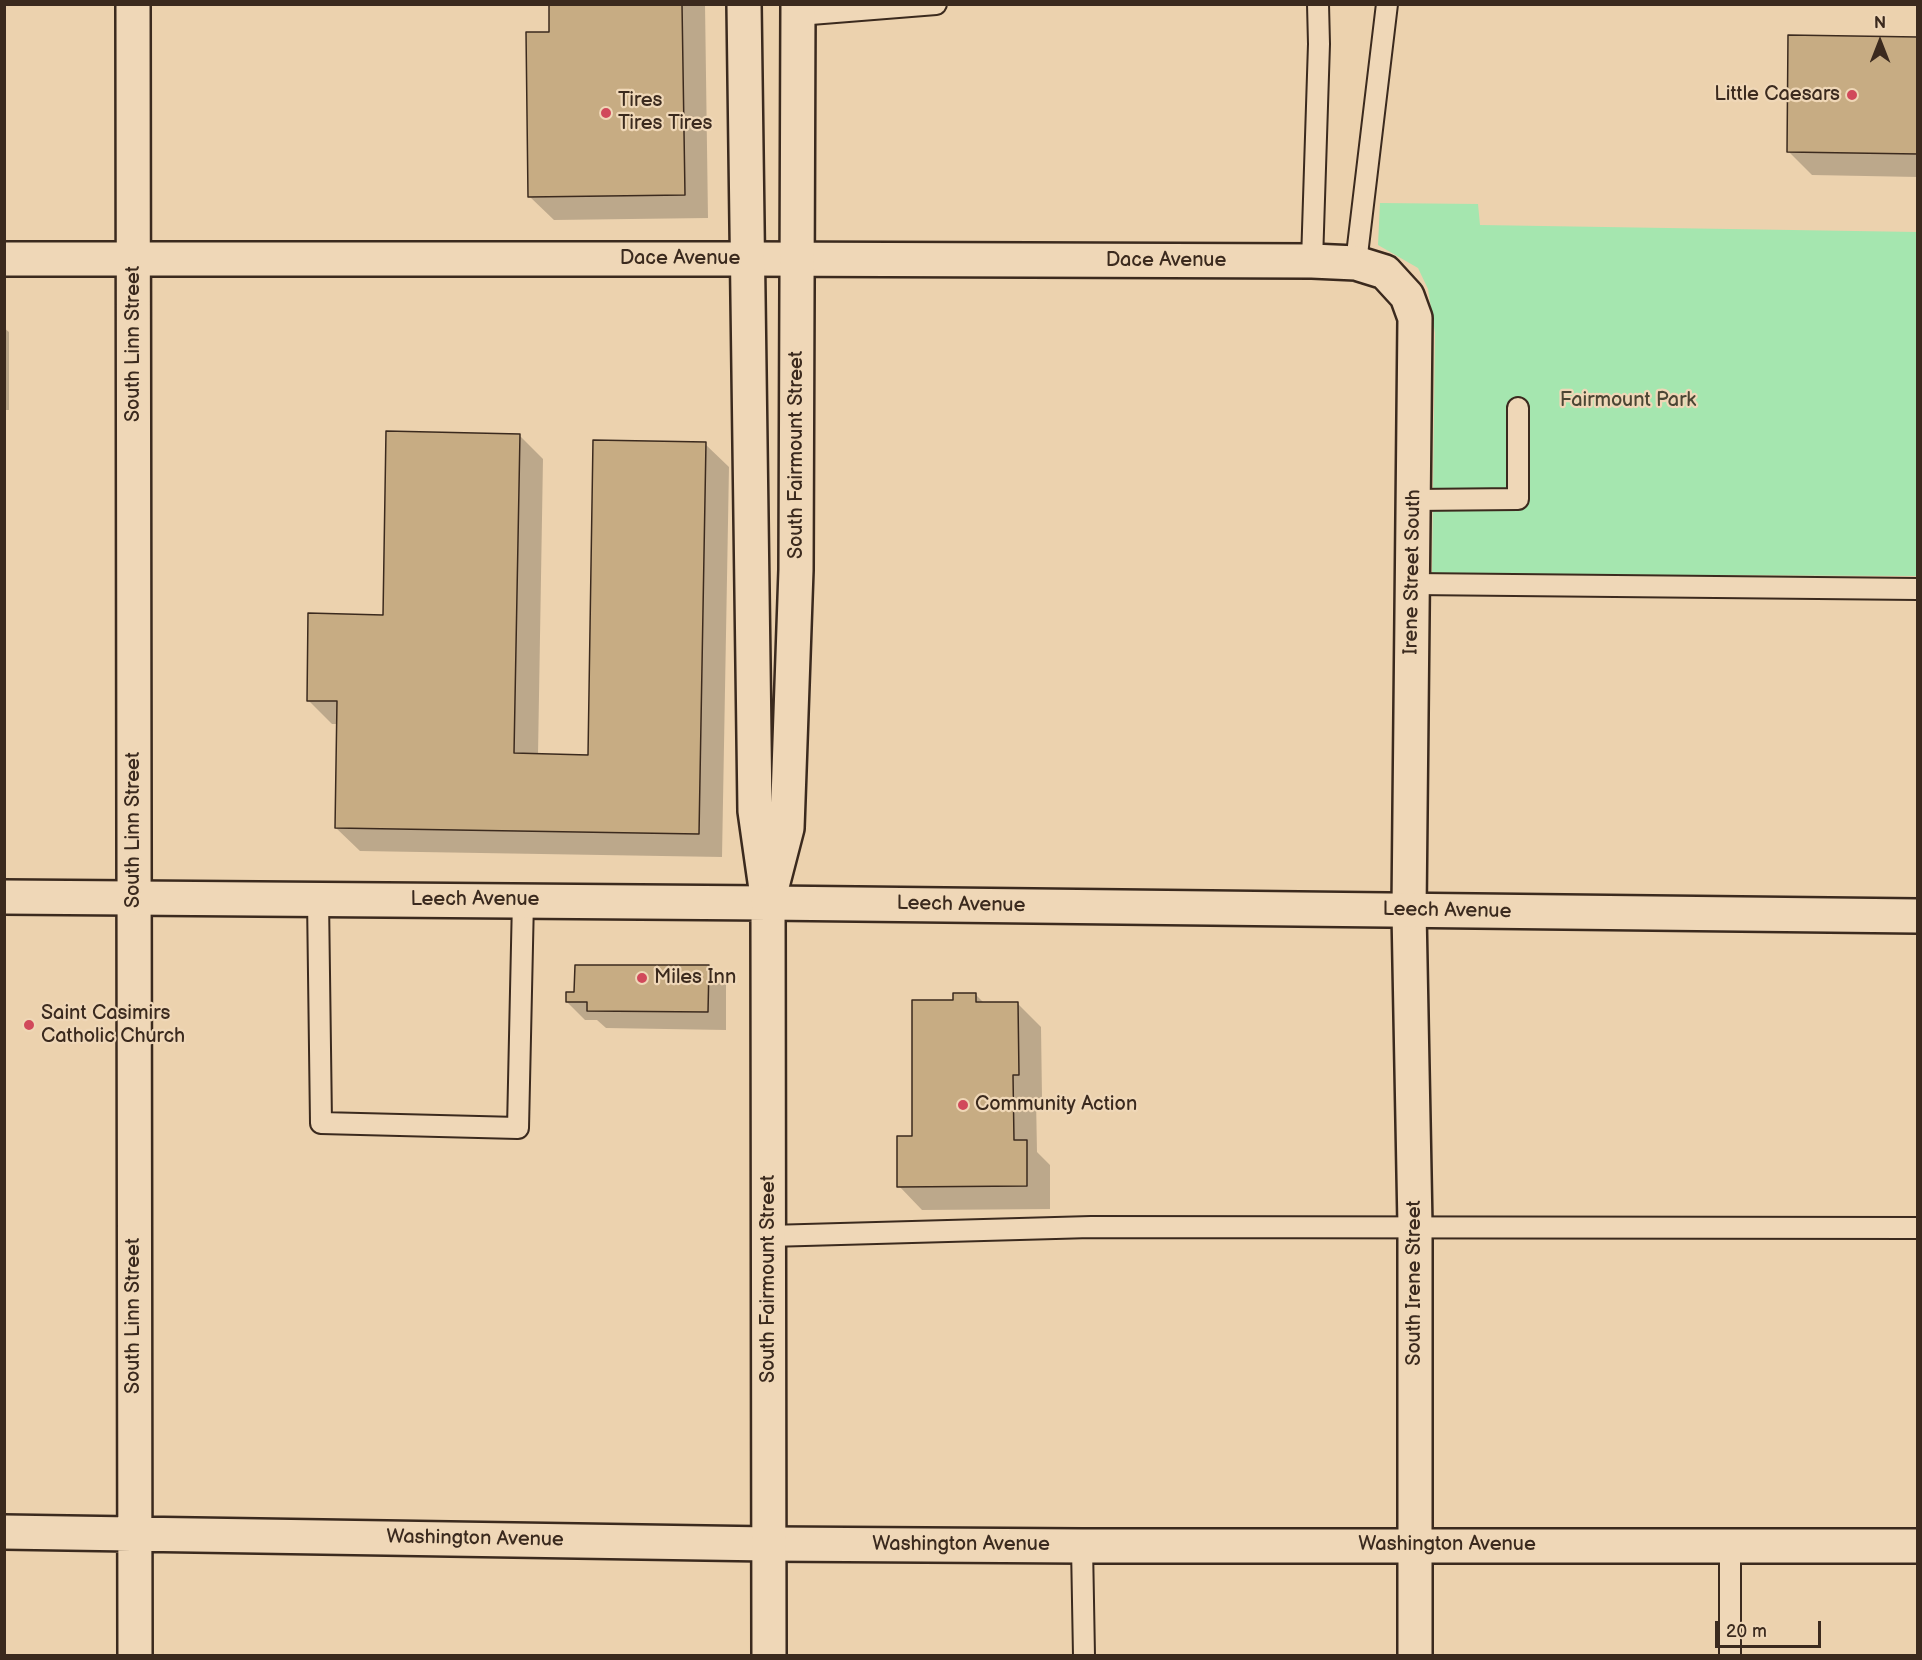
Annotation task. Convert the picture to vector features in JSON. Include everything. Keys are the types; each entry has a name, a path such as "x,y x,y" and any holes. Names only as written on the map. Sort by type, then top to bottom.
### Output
{"street":[{"name":"South Linn Street","path":"133,4 135,1656"},
{"name":"South Fairmount Street","path":"744,4 755,811 768,903 769,1656"},
{"name":"South Fairmount Street","path":"768,903 787,828 796,570 799,260 798,10"},
{"name":"Dace Avenue","path":"4,259 747,259 1356,263"},
{"name":"Irene Street South","path":"1356,263 1385,272 1407,296 1415,318 1409,911"},
{"name":"Leech Avenue","path":"4,897 523,900 1917,916"},
{"name":"South Irene Street","path":"1409,911 1415,1226 1415,1656"},
{"name":"Washington Avenue","path":"4,1532 769,1544 1917,1546"}],"lane":[{"path":"798,10 936,4"},
{"path":"1312,261 1319,44 1318,4"},
{"path":"1356,263 1387,4"},
{"path":"1414,501 1518,499 1518,408"},
{"path":"1413,584 1917,589"},
{"path":"318,899 321,1123 518,1128 523,900"},
{"path":"769,1236 1090,1227 1917,1228"},
{"path":"1730,1545 1730,1656"},
{"path":"1082,1546 1084,1656"}],"green space":[{"name":"Fairmount Park","path":"1380,203 1478,204 1480,225 1917,232 1917,576 1432,574 1435,333 1428,289 1418,268 1378,245"}],"building":[{"name":"Tires Tires Tires","path":"549,4 682,4 685,195 528,197 526,32 549,32"},
{"name":"Little Caesars","path":"1788,35 1918,37 1918,154 1787,152"},
{"path":"386,431 520,434 514,753 588,755 593,440 706,442 699,834 335,828 337,701 307,701 308,613 383,615"},
{"name":"Miles Inn","path":"575,965 709,965 708,1012 587,1011 587,1002 566,1002 566,992 574,992"},
{"name":"Community Action","path":"953,993 976,993 976,1002 1018,1002 1019,1075 1013,1075 1014,1140 1027,1140 1027,1186 897,1187 897,1136 912,1136 912,1000 953,1000"}],"place":[{"name":"Little Caesars","path":"1852,95"},
{"name":"Tires Tires Tires","path":"606,113"},
{"name":"Miles Inn","path":"642,978"},
{"name":"Saint Casimirs Catholic Church","path":"29,1025"},
{"name":"Community Action","path":"963,1105"}]}
